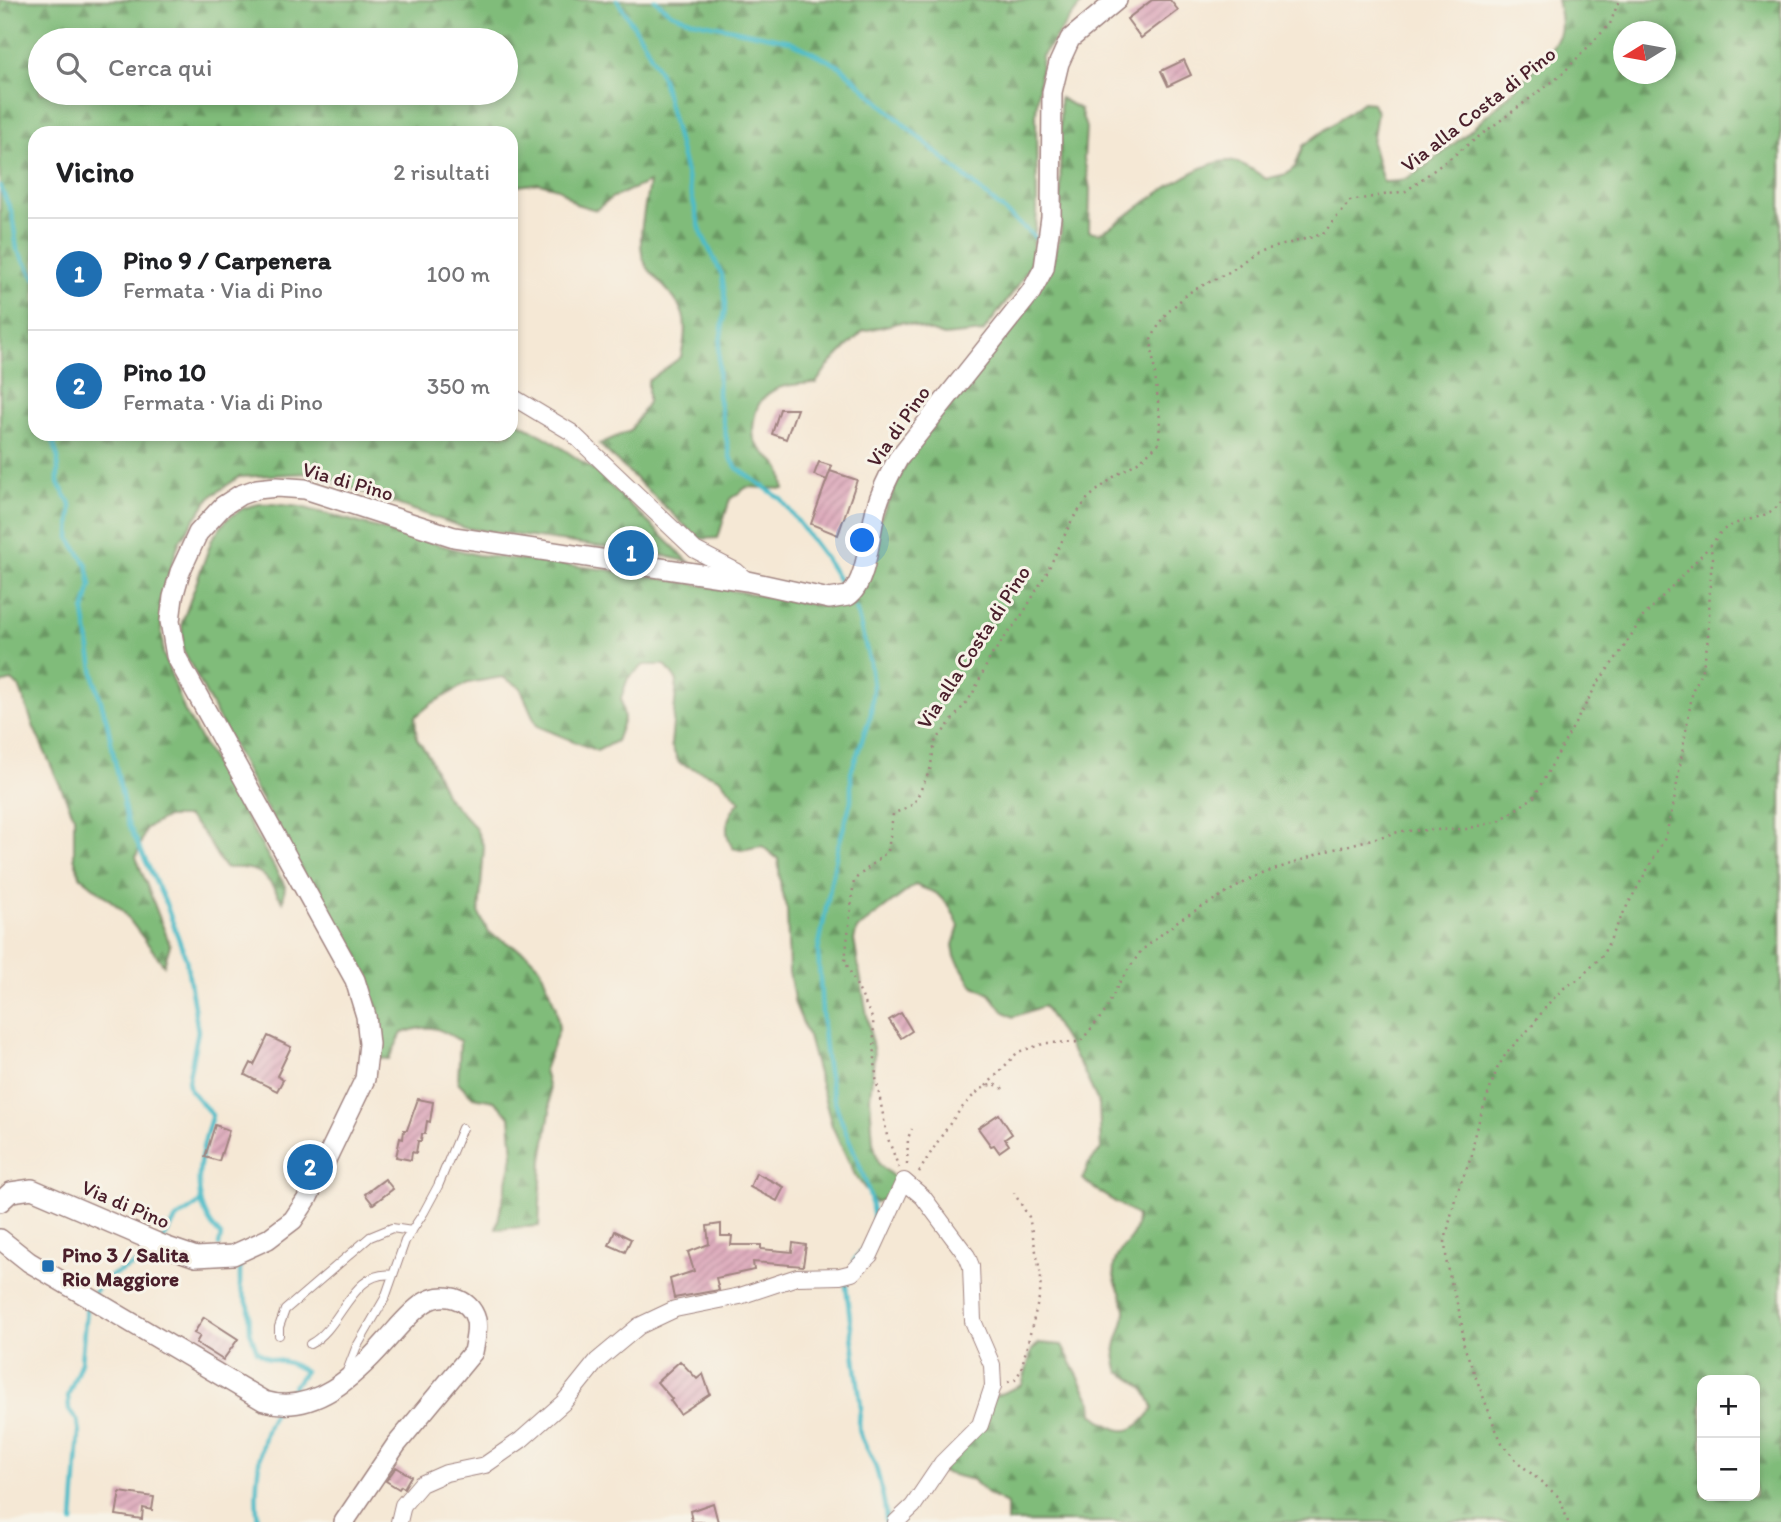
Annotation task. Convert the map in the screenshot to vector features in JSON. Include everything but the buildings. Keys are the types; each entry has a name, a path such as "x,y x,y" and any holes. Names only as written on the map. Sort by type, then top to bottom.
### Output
{"street":[{"name":"Via di Pino","path":"0,1202 11,1192 21,1188 32,1189 196,1257 233,1255 268,1239 293,1220 307,1199 365,1079 369,1044 366,1016 355,980 186,678 174,648 170,621 180,572 198,533 223,506 240,495 257,489 306,489 454,537 747,580 829,599 843,598 853,593 863,567 881,495 898,459 1031,292 1044,268 1051,216 1052,92 1059,63 1070,39 1117,0"},
{"path":"518,400 572,432 695,550 736,571 747,580"},
{"path":"399,1522 402,1505 421,1484 446,1473 485,1465 521,1440 564,1402 597,1361 639,1326 675,1309 740,1296 797,1277 840,1276 852,1273 870,1255 904,1181 923,1197 967,1256 971,1266 973,1321 992,1365 993,1386 980,1425 942,1463 902,1519"},
{"path":"0,1239 29,1262 264,1401 278,1405 317,1399 346,1381 426,1301 444,1295 456,1298 469,1307 475,1319 477,1335 473,1352 396,1445 344,1522"}],"lane":[{"path":"346,1381 345,1372 385,1298 405,1241 438,1186 462,1128"},
{"path":"279,1335 285,1310 370,1237 392,1228 412,1231"},
{"path":"310,1343 320,1338 367,1281 375,1275 393,1275"}],"path":[{"name":"Via alla Costa di Pino","path":"904,1181 887,1136 876,1077 873,1020 845,961 854,880 888,851 893,814 914,804 930,770 935,742 971,695 991,656 1024,612 1072,520 1088,498 1115,476 1141,460 1159,443 1160,419 1151,340 1163,317 1188,293 1231,271 1254,253 1323,234 1350,201 1406,191 1560,76 1610,24 1619,0"},
{"path":"912,1129 908,1138 909,1161 904,1171 904,1181 913,1181 974,1093 986,1086 1018,1052 1046,1043 1080,1042 1105,1012 1119,983 1141,951 1179,920 1254,877 1327,851 1402,831 1466,829 1499,821 1534,797 1597,684 1642,618 1722,531 1757,519 1781,502"},
{"path":"1568,1522 1560,1499 1519,1463 1503,1445 1494,1425 1464,1346 1461,1318 1447,1267 1445,1241 1456,1195 1472,1155 1475,1132 1497,1069 1507,1052 1532,1027 1548,1004 1602,956 1665,838 1673,807 1693,689 1700,677 1705,652 1713,558 1710,546"},
{"path":"986,1086 1000,1085 1003,1089"},
{"path":"993,1386 1015,1380 1021,1370 1040,1294 1041,1276 1029,1217 1014,1193"}],"green space":[{"path":"0,0 1084,0 1042,56 1036,112 1037,213 1031,264 1015,290 983,332 944,336 902,322 863,331 828,366 816,383 788,385 766,396 756,411 753,435 759,447 780,469 784,489 747,487 730,499 718,538 699,539 599,444 630,431 648,402 648,381 681,357 684,344 685,323 680,307 647,267 642,254 642,223 649,182 611,198 596,210 576,204 558,188 539,183 518,186 518,126 28,126 28,441 518,441 518,422 549,439 595,471 689,562 661,555 465,528 308,473 239,477 210,497 179,542 160,601 163,653 185,712 285,886 283,902 261,873 247,868 225,868 204,834 187,817 167,817 146,828 136,857 170,945 164,965 121,909 80,876 74,857 74,816 34,728 20,688 12,681 0,684"},
{"path":"1557,0 1781,0 1781,1522 1007,1522 1007,1504 988,1494 973,1480 941,1472 995,1396 1022,1385 1032,1350 1039,1343 1062,1345 1092,1403 1093,1414 1110,1426 1131,1429 1153,1409 1141,1386 1119,1372 1115,1354 1125,1307 1115,1280 1114,1266 1119,1253 1135,1230 1137,1216 1083,1179 1088,1165 1101,1149 1099,1104 1082,1068 1044,1006 1013,1017 1003,1011 990,994 972,985 955,957 953,945 959,926 950,907 936,893 915,885 857,929 854,940 874,1055 870,1098 873,1142 879,1164 895,1178 890,1198 875,1202 855,1175 832,1126 807,1033 795,1004 789,972 787,910 781,890 778,859 762,846 741,850 733,848 727,830 732,812 740,801 719,778 679,763 671,745 677,681 665,665 644,665 628,678 621,698 624,719 616,741 597,751 537,726 520,687 502,677 468,683 431,704 415,717 417,739 429,756 446,796 475,827 484,847 479,914 489,933 526,953 540,967 556,1008 559,1029 544,1070 549,1090 550,1112 542,1160 539,1226 496,1229 513,1156 510,1116 494,1101 473,1097 458,1082 460,1041 445,1032 419,1028 402,1033 389,1059 377,1058 368,989 256,790 183,650 182,623 212,539 227,519 244,508 259,504 301,507 477,555 610,570 824,606 839,606 909,458 1054,258 1061,232 1060,98 1080,109 1086,128 1084,159 1090,189 1089,231 1099,233 1183,178 1214,163 1238,163 1266,179 1287,174 1295,167 1303,146 1363,102 1373,103 1377,112 1372,143 1383,182 1405,179 1465,135 1537,66 1560,32 1561,20"}],"waterway":[{"path":"617,0 644,42 662,78 701,232 722,275 726,304 719,349 718,395 730,457 737,468 781,499 826,559 841,584"},
{"path":"655,0 671,13 693,21 790,41 841,67 1036,238"},
{"path":"0,186 12,213 17,249 28,267"},
{"path":"53,441 58,458 58,483 71,505 70,539 87,565 91,585 84,612 95,681 107,722 127,821 166,904 186,959 198,1031 188,1081 190,1090 212,1115 200,1162 200,1193 210,1223 221,1236 219,1245"},
{"path":"856,609 870,663 873,687 871,714 851,772 851,801 837,851 818,951 829,1076 838,1111 866,1183 875,1230"},
{"path":"163,1240 176,1219 201,1202"},
{"path":"854,1261 868,1243"},
{"path":"94,1293 102,1280 154,1255 157,1250"},
{"path":"240,1262 240,1287 249,1307 250,1331 257,1351 268,1358 289,1363 305,1371 285,1398"},
{"path":"845,1278 861,1407 860,1434 876,1468 886,1522"},
{"path":"73,1522 79,1434 77,1420 69,1410 68,1396 81,1362 88,1304"},
{"path":"258,1522 259,1463 265,1432 277,1408"}],"place":[{"name":"Pino 9 / Carpenera","path":"631,553"},
{"name":"Pino 10","path":"310,1167"},
{"name":"Pino 3 / Salita Rio Maggiore","path":"48,1266"}]}
